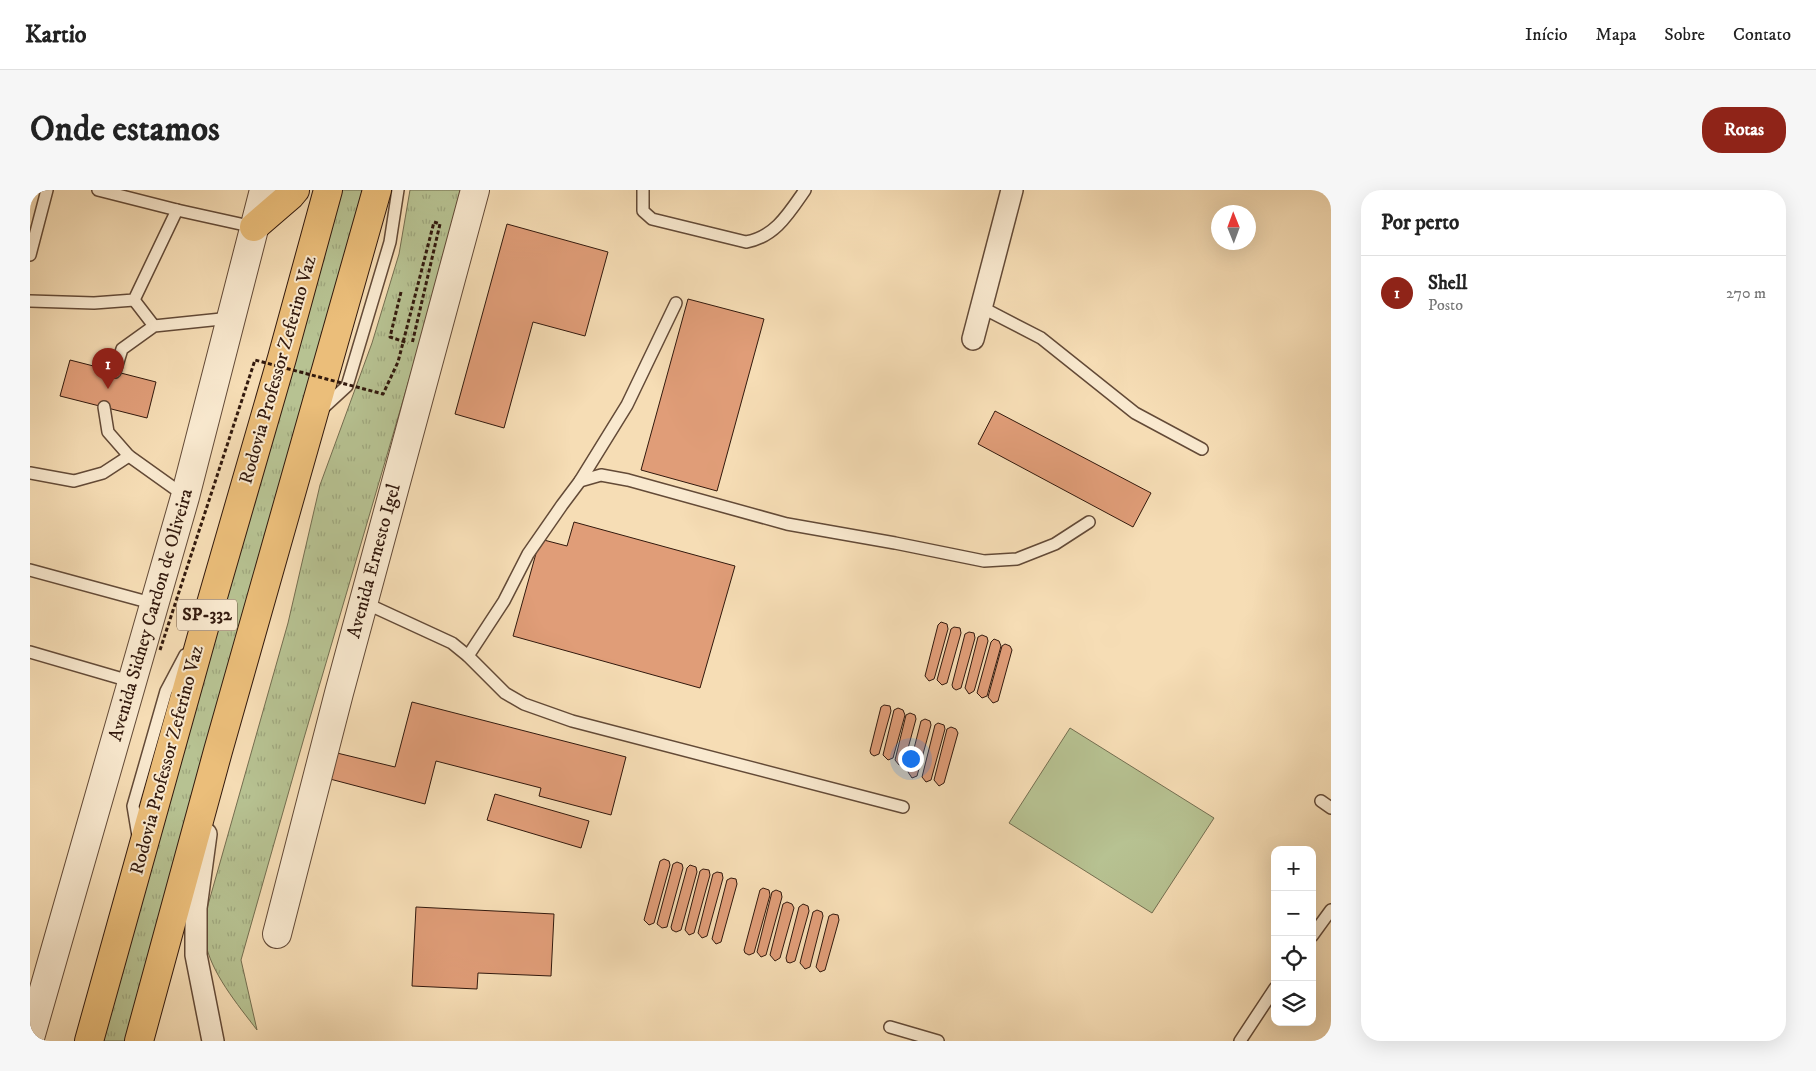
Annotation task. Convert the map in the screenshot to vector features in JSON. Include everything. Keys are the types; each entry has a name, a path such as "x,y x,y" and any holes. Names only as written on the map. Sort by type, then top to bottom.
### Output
{"highway":[{"path":"254,227 295,190"},
{"name":"Rodovia Professor Zeferino Vaz","path":"89,1041 328,190"},
{"name":"SP-332","path":"139,1041 218,751 377,190"}],"street":[{"name":"Avenida Sidney Cardon de Oliveira","path":"32,1024 133,682 185,497 264,190"},
{"name":"Avenida Ernesto Igel","path":"277,934 363,602 475,190"},
{"path":"973,339 1012,190"},
{"path":"213,1041 196,955 196,908 218,751"}],"lane":[{"path":"30,256 47,190"},
{"path":"98,190 254,227"},
{"path":"313,418 347,386 390,242 398,190"},
{"path":"643,190 643,211 652,219 746,242 758,240 772,232 805,190"},
{"path":"134,300 177,210"},
{"path":"30,301 94,303 134,300"},
{"path":"134,300 154,326"},
{"path":"468,656 504,601 528,554 580,481 627,404 676,303"},
{"path":"981,307 1041,338 1135,412 1202,450"},
{"path":"115,372 122,349 154,326 231,318"},
{"path":"104,407 108,432 129,456 185,497"},
{"path":"30,473 74,481 103,473 129,456"},
{"path":"580,481 601,475 628,480 787,524 984,561 1017,559 1055,544 1089,522"},
{"path":"30,570 154,604"},
{"path":"363,602 452,643 468,656 505,693 524,704 572,721 903,807"},
{"path":"30,652 133,682"},
{"path":"1321,801 1331,808"},
{"path":"1316,931 1331,910"},
{"path":"1240,1041 1271,994"},
{"path":"890,1027 938,1041"}],"path":[{"path":"160,650 255,360 383,394 398,362 434,222 440,224 412,344 390,337 401,292"}],"green space":[{"path":"340,190 365,190 125,1041 98,1041"},
{"path":"410,190 461,190 421,339 241,960 257,1030 226,988 213,964 204,937 206,912 288,623 320,485 372,343 399,254"},
{"path":"1070,728 1214,818 1152,913 1009,823"}],"building":[{"path":"507,224 608,252 585,336 533,322 504,428 455,414"},
{"path":"688,299 764,319 717,491 641,470"},
{"path":"70,360 156,382 147,418 60,396"},
{"path":"995,411 1151,493 1133,527 978,444"},
{"path":"574,522 735,566 700,688 513,636 540,539 567,546"},
{"path":"941,622 947,624 948,629 934,679 929,681 925,676 938,625"},
{"path":"954,627 960,628 961,633 947,683 942,685 937,680 951,629"},
{"path":"969,632 974,633 975,638 961,688 956,690 952,685 965,634"},
{"path":"982,635 987,637 988,641 974,691 969,694 965,688 978,637"},
{"path":"994,639 999,641 1001,646 987,696 982,698 977,693 991,642"},
{"path":"1005,644 1010,646 1012,650 998,701 993,703 988,697 1002,646"},
{"path":"412,702 626,757 611,815 539,796 541,788 436,761 425,804 330,779 337,753 395,767"},
{"path":"884,705 890,706 891,711 879,754 874,756 870,751 881,707"},
{"path":"898,708 903,710 905,715 893,758 888,760 883,755 894,710"},
{"path":"910,713 915,715 916,719 904,763 899,765 895,760 906,715"},
{"path":"925,719 930,721 931,725 917,776 912,778 908,772 921,721"},
{"path":"938,723 944,725 945,729 931,780 926,782 922,777 935,725"},
{"path":"951,727 956,729 958,733 944,783 939,786 934,780 947,729"},
{"path":"495,794 589,821 581,848 487,820"},
{"path":"664,859 669,861 670,865 654,923 649,925 644,920 660,861"},
{"path":"677,862 682,864 683,868 667,927 662,928 657,924 673,864"},
{"path":"690,865 696,867 697,872 681,930 676,932 671,927 687,868"},
{"path":"703,869 709,870 710,875 694,933 689,935 685,930 700,871"},
{"path":"717,872 722,873 723,878 707,936 702,938 698,933 713,874"},
{"path":"731,878 736,879 737,884 721,942 716,944 712,939 727,880"},
{"path":"763,888 769,890 770,895 754,953 749,955 744,950 760,890"},
{"path":"776,890 781,892 782,897 766,955 761,957 757,952 772,892"},
{"path":"787,902 792,904 794,908 780,958 775,961 770,955 783,904"},
{"path":"803,904 808,906 809,911 795,961 790,963 787,962 786,958 799,907"},
{"path":"416,907 554,914 551,976 478,973 477,989 412,986"},
{"path":"817,910 822,912 823,916 810,967 805,969 800,963 813,912"},
{"path":"833,914 838,915 839,920 825,970 820,972 816,967 829,916"}],"place":[{"name":"Shell","path":"108,389"}]}
